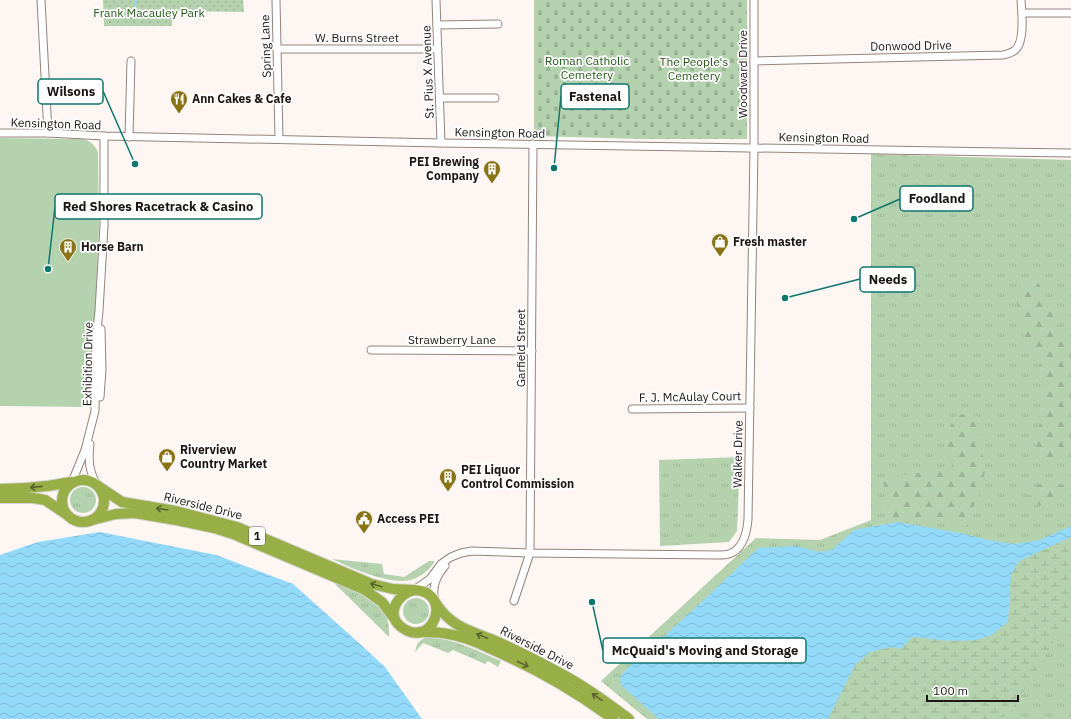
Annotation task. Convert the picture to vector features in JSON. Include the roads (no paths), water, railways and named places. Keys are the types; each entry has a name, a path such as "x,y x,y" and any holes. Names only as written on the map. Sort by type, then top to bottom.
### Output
{"highway":[{"path":"0,489 49,486 83,479 89,480 98,486 104,497 104,504 98,516 86,522 79,522 45,500 34,498 0,498"},
{"path":"68,515 64,510 62,497 67,486 72,482"},
{"name":"Riverside Drive","path":"98,486 122,502 176,511 214,520 237,528 372,584 393,589 414,590"},
{"name":"Riverside Drive","path":"92,520 116,514 135,513 176,520 233,534 365,590 382,602 394,618"},
{"path":"414,590 427,593 435,602 437,612 435,621 429,628 420,632 408,631 397,624 394,618 395,608 400,597 409,591 414,590"},
{"name":"Riverside Drive","path":"435,602 444,615 456,625 498,642 559,673 629,719"},
{"name":"Riverside Drive","path":"420,632 448,634 492,649 545,675 596,706 613,719"}],"street":[{"path":"41,0 48,133"},
{"name":"Spring Lane","path":"276,0 279,139"},
{"name":"St. Pius X Avenue","path":"436,0 441,143"},
{"name":"Woodward Drive","path":"754,0 754,148"},
{"name":"Donwood Drive","path":"754,61 1010,54 1016,50 1021,37 1021,0"},
{"path":"1022,13 1071,13"},
{"path":"437,25 498,24"},
{"name":"W. Burns Street","path":"277,49 438,49"},
{"path":"129,137 130,61"},
{"path":"440,98 495,98"},
{"name":"Kensington Road","path":"0,133 441,143 1071,153"},
{"name":"Exhibition Drive","path":"72,482 85,450 95,411 96,340 104,226 104,136"},
{"name":"Garfield Street","path":"514,601 530,553 533,144"},
{"name":"Walker Drive","path":"530,553 730,554 740,546 747,534 754,148"},
{"name":"Exhibition Drive","path":"98,486 92,478 89,452 90,442 97,423 100,408 102,369 99,311"},
{"name":"Strawberry Lane","path":"371,350 532,351"},
{"name":"F. J. McAulay Court","path":"632,409 750,408"},
{"path":"435,602 433,589 444,567 453,559 462,555 481,551"},
{"path":"414,590 430,579 441,564 451,557 461,553 481,551 530,553"}],"water":[{"path":"898,522 1014,544 1040,540 1071,526 1071,537 1019,561 1011,575 1008,622 993,634 984,638 964,641 912,637 901,649 891,647 870,652 855,665 828,719 659,719 621,685 620,677 628,668 656,644 758,548 797,546 819,552 832,550 854,530"},
{"path":"100,532 216,555 293,584 385,667 422,719 0,719 0,555 38,542"}],"waterway":[{"path":"133,16 136,0"}],"place":[{"name":"Ann Cakes & Cafe","path":"179,114"},
{"name":"Wilsons","path":"135,164"},
{"name":"Fastenal","path":"554,168"},
{"name":"PEI Brewing Company","path":"492,184"},
{"name":"Foodland","path":"854,219"},
{"name":"Fresh master","path":"720,257"},
{"name":"Horse Barn","path":"68,262"},
{"name":"Red Shores Racetrack & Casino","path":"48,269"},
{"name":"Needs","path":"785,298"},
{"name":"Riverview Country Market","path":"167,472"},
{"name":"PEI Liquor Control Commission","path":"448,492"},
{"name":"Access PEI","path":"364,534"},
{"name":"McQuaid's Moving and Storage","path":"592,602"}],"park label":[{"name":"Frank Macauley Park","path":"149,13"},
{"name":"Roman Catholic Cemetery","path":"587,68"},
{"name":"The People's Cemetery","path":"694,69"}]}
